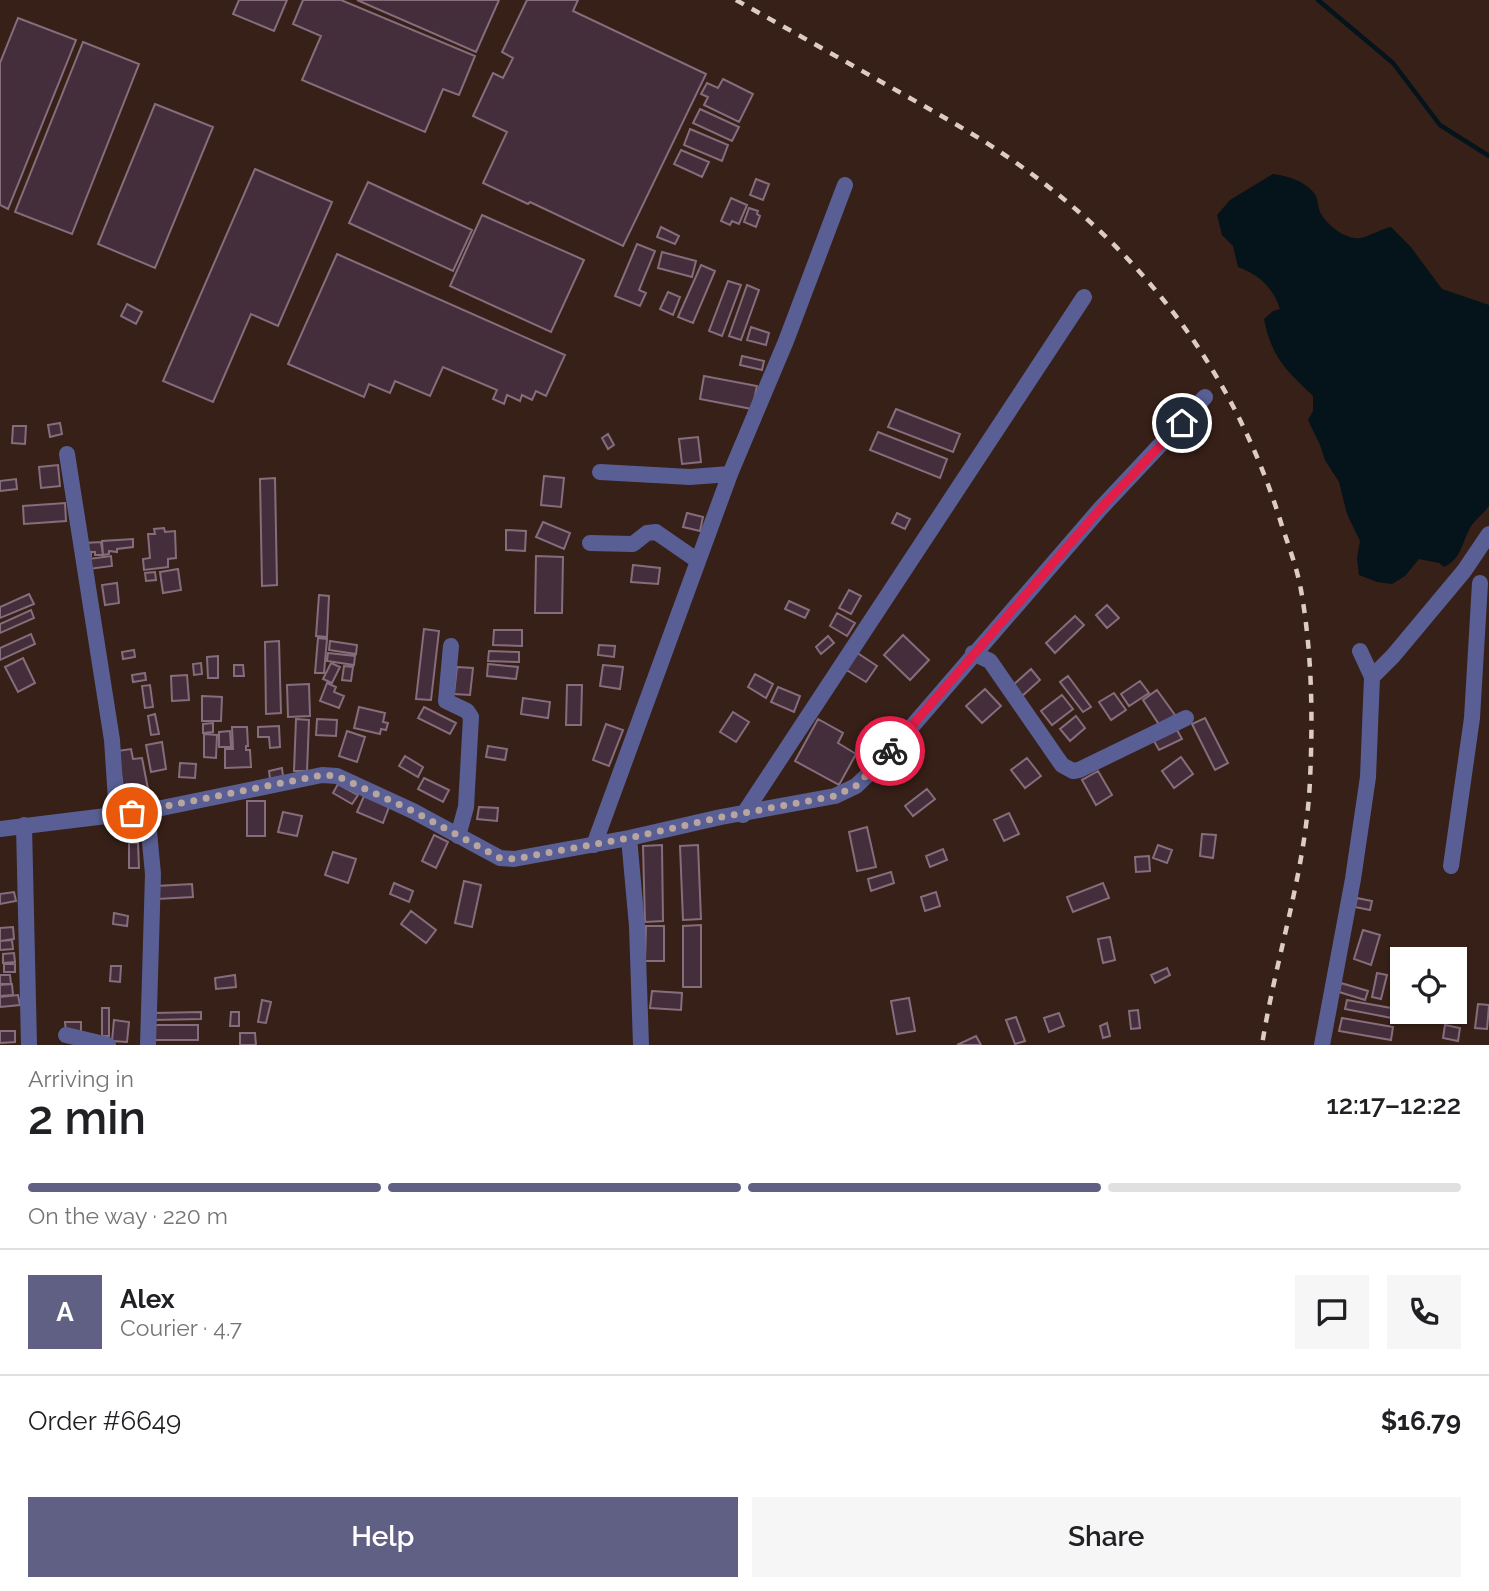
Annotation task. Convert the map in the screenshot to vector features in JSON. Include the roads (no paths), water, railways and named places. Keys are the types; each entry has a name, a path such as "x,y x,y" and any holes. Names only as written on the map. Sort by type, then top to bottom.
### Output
{"street":[{"path":"594,845 730,474 786,341 845,185"},
{"path":"743,815 1084,297"},
{"path":"0,830 147,811 322,775 337,776 413,811 500,858 528,857 835,796 856,786 883,760 1100,509 1205,397"},
{"path":"67,454 111,740 117,815"},
{"path":"600,472 690,477 730,474"},
{"path":"590,543 633,544 652,531 664,536 698,561"},
{"path":"1372,677 1464,571 1489,534"},
{"path":"1450,586 1484,583 1472,718 1451,866"},
{"path":"451,646 446,701 467,711 471,717 466,807 458,836"},
{"path":"1322,1045 1362,829 1368,777 1372,677 1360,651"},
{"path":"973,653 990,661 1062,765 1073,771 1186,718"},
{"path":"147,811 153,874 148,1045"},
{"path":"24,825 29,1045"},
{"path":"629,838 637,926 641,1045"},
{"path":"66,1035 108,1045"}],"waterway":[{"path":"1318,0 1393,63 1440,125 1489,156"}],"railway":[{"path":"736,0 967,131 1015,162 1062,198 1105,236 1144,277 1212,368 1239,418 1263,471 1297,574 1305,613 1311,684 1310,780 1303,847 1262,1045"}]}
